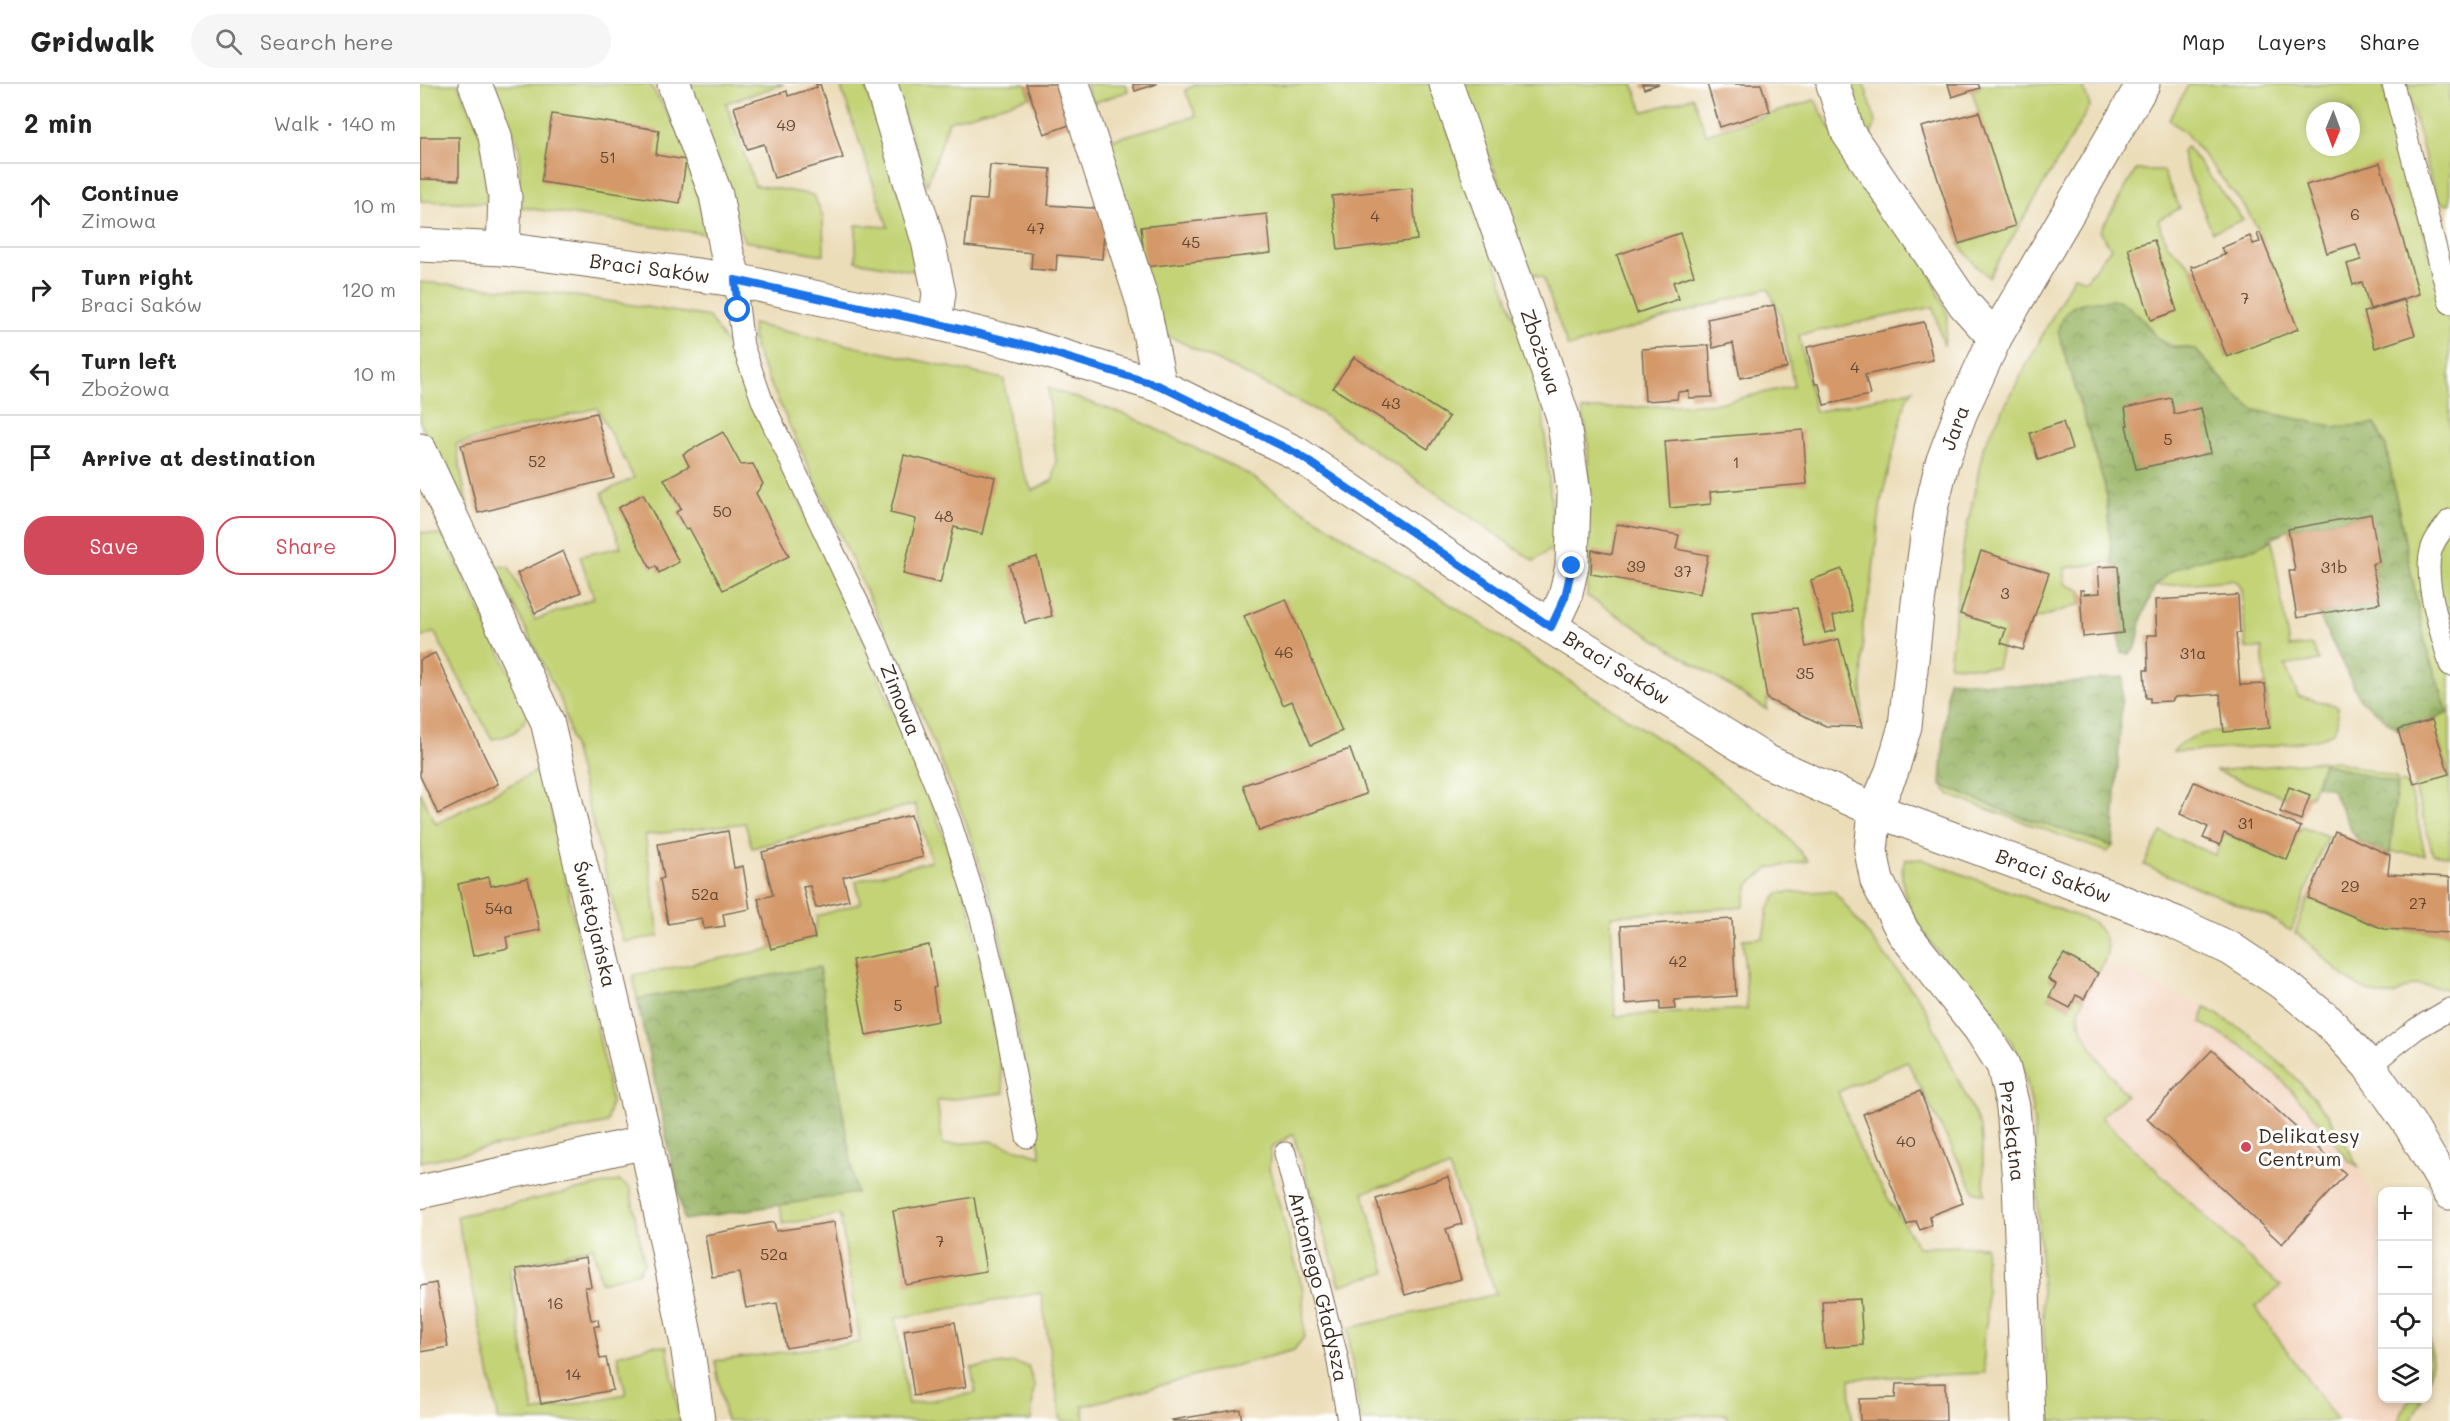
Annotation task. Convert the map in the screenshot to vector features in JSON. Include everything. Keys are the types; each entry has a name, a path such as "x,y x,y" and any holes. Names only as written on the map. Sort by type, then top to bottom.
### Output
{"street":[{"path":"475,84 496,146 505,197 503,249"},
{"path":"675,84 716,195 727,253 735,280"},
{"path":"880,84 928,241 939,293 935,323"},
{"path":"1073,84 1143,303 1160,386"},
{"name":"Zbożowa","path":"1446,84 1563,417 1574,494 1572,566 1565,597 1551,627"},
{"path":"1833,84 1848,133 1965,305 1995,338"},
{"name":"Jara","path":"1875,810 1892,771 1905,726 1924,556 1931,509 1942,463 1961,412 1995,338 2143,84"},
{"name":"Braci Saków","path":"420,245 503,249 735,280 935,323 1047,350 1160,386 1296,453 1551,627 1768,762 1875,810 2113,898 2176,923 2231,949 2282,983 2328,1022 2369,1066 2410,1125 2449,1197"},
{"name":"Świętojańska","path":"420,450 548,722 646,1142 687,1344 698,1421"},
{"name":"Przekątna","path":"1875,810 1871,851 1877,881 1903,932 1980,1029 2003,1065 2013,1107 2019,1182 2028,1421"},
{"path":"420,1192 646,1142"}],"lane":[{"path":"2393,84 2450,303"},
{"name":"Zimowa","path":"735,280 743,346 763,402 877,643 950,821 981,918 1002,1007 1027,1137"},
{"path":"2450,519 2435,539 2430,552 2429,567 2432,593 2450,665"},
{"path":"2369,1066 2416,1029 2450,1009"},
{"name":"Antoniego Gładysza","path":"1285,1153 1337,1356 1348,1421"}],"shaded area":[{"path":"2106,961 2205,1007 2248,1033 2296,1078 2329,1116 2358,1166 2378,1210 2378,1403 2408,1403 2398,1421 2338,1421 2254,1306 2280,1286 2101,1117 2126,1095 2104,1067 2087,1037 2079,1013 2084,999"}],"green space":[{"path":"420,84 458,84 482,136 487,203 420,201"},
{"path":"492,84 650,84 689,149 706,234 519,207 520,148"},
{"path":"685,84 784,84 726,103 755,185 814,195 823,217 824,255 744,241"},
{"path":"840,84 865,84 918,254 920,272 856,261 856,225 888,227"},
{"path":"893,84 1026,84 1030,97 949,121 927,185"},
{"path":"1086,84 1126,84 1128,91 1093,103"},
{"path":"1197,84 1431,84 1541,390 1555,546 1534,561 1319,412 1163,333 1100,143 1196,116 1185,90"},
{"path":"1459,84 1633,84 1643,112 1693,97 1706,134 1815,100 1849,163 1928,268 1948,316 1944,346 1933,307 1799,335 1815,412 1913,390 1906,400 1881,501 1871,588 1863,623 1862,727 1826,726 1767,699 1767,710 1587,596 1588,441 1582,410 1718,403 1794,386 1780,314 1768,288 1568,347 1543,278 1526,270 1505,197"},
{"path":"1850,84 1864,84 1876,122 1868,142"},
{"path":"1978,84 2082,84 2090,106 1989,277 1976,266 1959,244 2014,226 1972,90 1979,88"},
{"path":"2189,84 2383,84 2450,325 2450,856 2433,854 2414,784 2449,774 2432,720 2448,713 2426,647 2386,447 2375,424 2336,427 2255,410 2240,399 2195,349 2162,342 2140,316 2058,331 2105,486 2113,562 2065,568 2065,584 2080,590 2081,604 2006,629 1997,668 1949,665 1964,542 1984,445 2074,276 2086,280 2111,248 2100,231 2136,170 2162,170 2180,208 2158,220 2167,244 2191,266 2227,357 2297,329 2260,233 2245,207 2185,132 2169,120"},
{"path":"2406,84 2450,84 2450,204 2443,203 2435,196"},
{"path":"2187,147 2243,220 2212,232 2183,158 2182,151"},
{"path":"420,282 563,294 709,317 728,346 861,634 934,809 970,909 997,1044 1004,1093 937,1101 943,1145 991,1141 1041,1156 997,920 967,825 910,686 754,348 752,324 1004,379 1011,443 1032,491 1053,480 1056,461 1048,388 1129,416 1246,473 1695,762 1778,826 1808,861 1770,868 1749,884 1743,907 1611,916 1615,1016 1747,1009 1743,939 1763,938 1768,908 1779,893 1834,891 1923,1004 1981,1128 1985,1194 1974,1191 1907,1061 1838,1092 1864,1159 1918,1247 1985,1246 1987,1318 1983,1343 1985,1373 1850,1379 1852,1421 1728,1421 1726,1414 1648,1417 1647,1421 1361,1421 1349,1328 1496,1294 1449,1168 1363,1192 1386,1272 1340,1285 1293,1134 1271,1148 1269,1168 1303,1290 1304,1337 1294,1350 1083,1406 1085,1421 1061,1421 1041,1293 896,1318 908,1404 976,1393 971,1368 1014,1363 1028,1366 1034,1384 1031,1421 726,1421 715,1361 860,1342 840,1215 783,1224 780,1205 856,1193 819,967 637,999 633,975 771,949 814,938 817,916 860,903 856,881 931,861 915,804 752,848 745,823 645,835 659,936 623,942 562,703 495,566 509,567 535,620 594,598 580,556 621,547 602,493 634,478 597,408 456,444 472,533 420,422"},
{"path":"2119,300 2140,316 2155,336 2168,347 2195,349 2240,399 2255,410 2336,427 2375,424 2386,447 2426,647 2448,713 2398,730 2360,699 2318,614 2380,603 2372,564 2379,562 2370,514 2288,529 2257,548 2199,560 2173,570 2155,586 2142,617 2136,648 2129,654 2121,653 2119,634 2123,633 2118,566 2113,566 2105,486 2058,331 2066,312 2073,307 2081,303"},
{"path":"420,532 444,536 529,713 519,728 510,734 492,739 434,632 420,638"},
{"path":"2272,540 2289,647 2312,645 2319,661 2285,665 2298,696 2337,706 2338,719 2335,729 2323,737 2305,741 2231,749 2173,752 2181,744 2204,734 2217,731 2270,728 2262,648 2246,649 2242,591 2238,582 2232,580 2155,586 2163,576 2174,569 2201,560 2255,548"},
{"path":"2123,677 2113,846 2012,814 1941,785 1948,680 2028,686"},
{"path":"2336,761 2396,778 2398,783 2406,783 2414,803 2425,855 2390,852 2397,785 2323,763 2311,796 2289,788 2285,797 2215,771"},
{"path":"2323,763 2397,784 2390,855 2360,842 2352,832 2332,789 2316,785"},
{"path":"538,770 549,802 602,1051 611,1101 607,1123 420,1162 420,792 436,824"},
{"path":"1941,785 2012,814 2113,846 2107,852 1951,796"},
{"path":"2301,827 2327,836 2291,931 2268,917 2144,865 2161,832 2215,855 2224,833 2286,860"},
{"path":"1905,859 1921,859 2093,922 2099,928 2106,940 2107,952 2098,973 2064,954 2049,979 2056,984 2049,997 2069,1008 2076,995 2084,999 2079,1013 2084,1032 2097,1056 2126,1095 2101,1117 2259,1268 2281,1286 2255,1307 2338,1421 2048,1421 2034,1122 2027,1081 2012,1043 1941,956 1909,905 1902,881"},
{"path":"2308,898 2384,929 2450,933 2450,989 2417,985 2398,993 2382,995 2357,986 2295,933"},
{"path":"819,967 856,1193 684,1220 637,999"},
{"path":"2205,1007 2248,1033 2296,1078 2329,1116 2358,1166 2349,1161 2314,1116 2278,1076 2244,1047 2201,1023"},
{"path":"619,1181 630,1188 644,1263 638,1272 601,1283 593,1247 509,1268 534,1412 626,1394 617,1355 653,1345 667,1347 680,1421 499,1421 457,1216"},
{"path":"2407,1403 2420,1403 2411,1421 2398,1421"}],"building":[{"path":"816,84 820,84 843,158 774,178 764,144 747,149 734,107 787,91 788,96 817,87"},
{"path":"1026,84 1061,84 1075,123 1044,134"},
{"path":"1133,84 1157,84 1135,91"},
{"path":"1642,84 1659,84 1644,89"},
{"path":"1707,84 1761,84 1770,111 1720,127"},
{"path":"1948,84 1978,84 1980,88 1952,97"},
{"path":"1979,112 2015,226 1959,244 1921,127"},
{"path":"552,114 659,130 656,155 686,160 680,203 541,182"},
{"path":"420,137 459,137 459,180 420,179"},
{"path":"2380,163 2419,294 2370,309 2362,282 2353,285 2347,264 2361,260 2356,244 2327,253 2306,185"},
{"path":"990,165 1051,169 1048,205 1106,209 1102,259 1057,255 1056,271 1031,269 1032,253 965,246 970,199 987,200"},
{"path":"1412,188 1417,240 1338,250 1332,196"},
{"path":"1267,214 1271,253 1145,267 1141,227"},
{"path":"1680,233 1694,275 1673,282 1679,299 1637,313 1617,255"},
{"path":"2260,233 2298,329 2227,357 2191,266 2195,267 2226,254 2221,248 2250,236 2253,244 2260,242 2257,234"},
{"path":"2154,240 2177,311 2151,320 2128,248"},
{"path":"2404,300 2415,335 2375,348 2364,312"},
{"path":"1774,305 1787,368 1740,378 1733,343 1713,348 1707,319"},
{"path":"1924,322 1933,360 1865,375 1870,395 1824,405 1819,384 1815,384 1807,347"},
{"path":"1709,345 1712,397 1689,398 1689,391 1678,392 1677,399 1645,401 1642,349"},
{"path":"1354,357 1449,417 1428,449 1333,388"},
{"path":"2171,398 2174,414 2201,408 2211,453 2136,469 2126,425 2128,425 2125,408"},
{"path":"596,413 614,478 478,513 461,445"},
{"path":"2063,422 2072,449 2038,460 2030,433"},
{"path":"1803,430 1807,484 1710,492 1711,504 1670,508 1665,441"},
{"path":"723,432 741,465 753,464 763,484 756,493 789,556 723,590 689,528 686,530 676,512 681,509 664,479 689,466 683,454"},
{"path":"904,455 995,477 982,534 954,527 940,583 903,574 916,519 890,513"},
{"path":"643,494 679,562 659,573 656,566 651,569 618,508"},
{"path":"2371,514 2379,562 2372,564 2380,603 2297,618 2289,571 2295,571 2288,529"},
{"path":"1617,524 1679,535 1676,549 1708,555 1700,594 1591,574 1592,550 1612,554"},
{"path":"563,551 581,592 535,613 517,573"},
{"path":"1981,551 2049,573 2023,650 2001,643 2006,629 1960,614"},
{"path":"1037,557 1052,616 1025,623 1009,565"},
{"path":"2118,566 2123,633 2083,637 2080,590 2083,590 2084,594 2100,593 2098,567"},
{"path":"1842,569 1852,611 1833,616 1836,630 1825,633 1811,580"},
{"path":"2238,595 2240,633 2236,633 2240,685 2265,684 2270,728 2224,732 2220,694 2175,697 2172,701 2150,702 2150,698 2146,698 2144,670 2148,670 2147,635 2157,635 2155,600"},
{"path":"1286,599 1342,731 1311,745 1292,701 1283,705 1244,616"},
{"path":"1797,608 1806,647 1839,639 1862,727 1826,726 1767,699 1753,613"},
{"path":"435,653 498,784 438,814 420,776 420,660"},
{"path":"2432,720 2449,774 2414,784 2398,730"},
{"path":"1350,749 1366,794 1259,831 1243,785"},
{"path":"2194,782 2301,827 2287,860 2224,833 2220,845 2203,838 2208,827 2180,814"},
{"path":"2289,787 2310,795 2301,820 2280,812"},
{"path":"911,815 923,857 843,877 849,900 816,908 810,886 803,887 815,938 771,949 758,899 773,895 762,852"},
{"path":"728,831 734,868 743,866 750,909 723,914 725,926 704,929 702,918 668,924 660,879 664,878 658,844"},
{"path":"2335,831 2390,855 2388,874 2450,877 2450,933 2384,929 2308,898"},
{"path":"489,877 491,886 528,878 540,930 506,937 508,948 473,956 458,884"},
{"path":"1732,919 1736,996 1674,1000 1675,1009 1660,1010 1660,1001 1625,1004 1621,926"},
{"path":"929,945 936,987 933,988 938,1021 866,1035 852,960"},
{"path":"2064,954 2098,973 2084,999 2076,995 2070,1008 2049,997 2056,984 2048,979"},
{"name":"Delikatesy Centrum","path":"2212,1050 2346,1174 2282,1244 2147,1119"},
{"path":"1920,1091 1963,1203 1929,1216 1932,1225 1920,1230 1916,1221 1907,1225 1863,1114"},
{"path":"1448,1177 1462,1224 1446,1229 1461,1279 1405,1295 1376,1199"},
{"path":"974,1197 986,1271 906,1285 893,1211"},
{"path":"774,1222 776,1231 834,1222 853,1337 786,1348 777,1303 746,1308 739,1273 712,1277 705,1235"},
{"path":"586,1257 591,1287 585,1287 591,1320 598,1319 599,1326 594,1326 600,1359 606,1358 613,1390 541,1404 516,1269"},
{"path":"436,1283 448,1347 420,1352 420,1286"},
{"path":"1860,1299 1863,1345 1825,1348 1822,1301"},
{"path":"955,1322 966,1387 914,1396 904,1330"},
{"path":"1945,1383 1946,1421 1860,1421 1859,1399 1895,1398 1896,1384"},
{"path":"1240,1409 1242,1421 1172,1420"}],"place":[{"name":"Delikatesy Centrum","path":"2246,1147"}],"route":[{"path":"738,310 735,280 935,323 1047,350 1160,386 1296,453 1551,627 1565,597 1572,566"}]}
